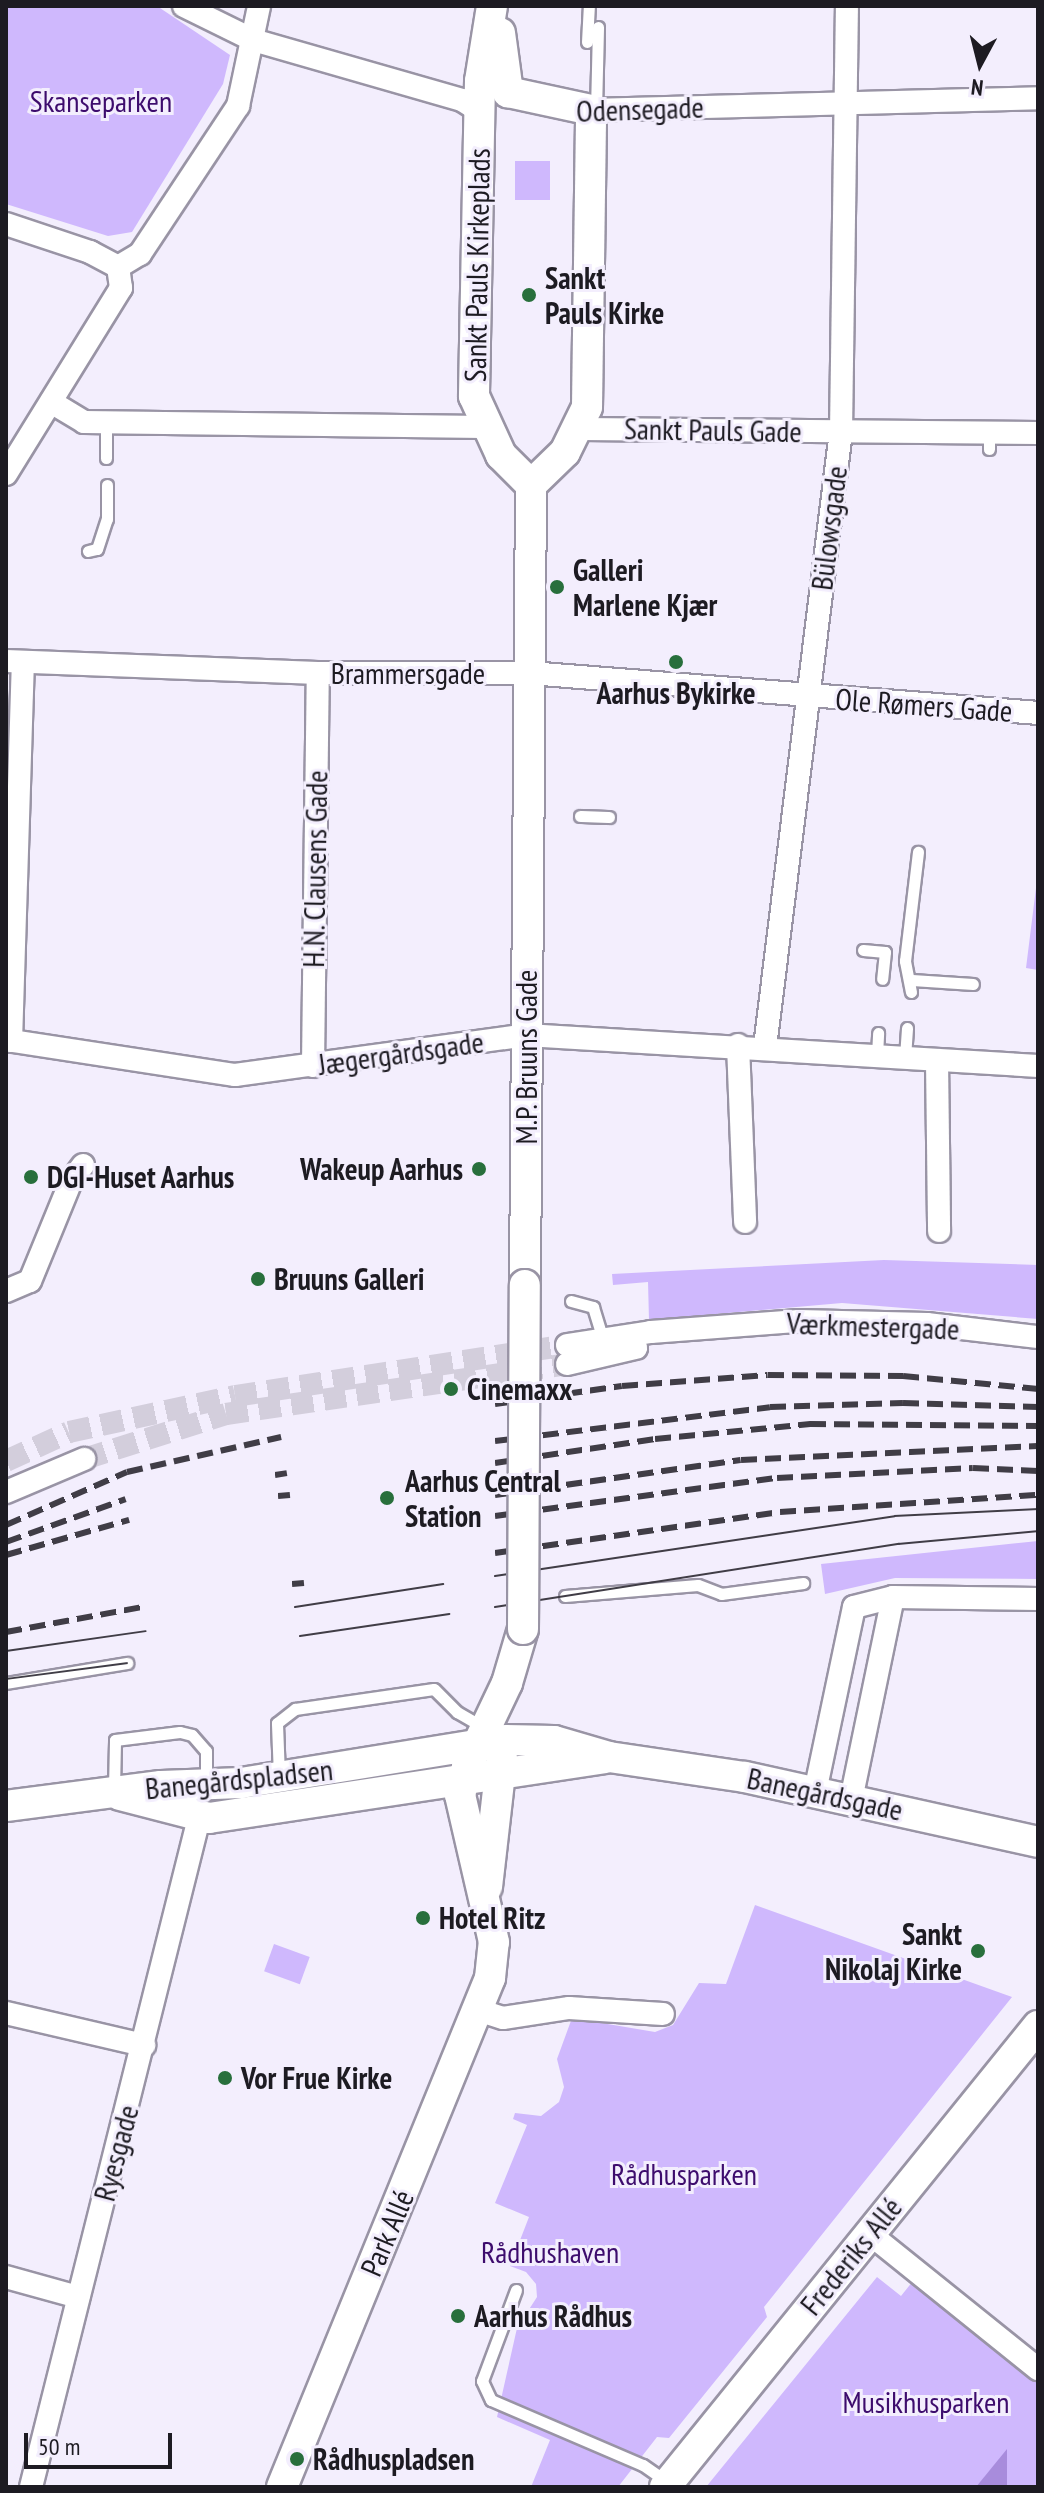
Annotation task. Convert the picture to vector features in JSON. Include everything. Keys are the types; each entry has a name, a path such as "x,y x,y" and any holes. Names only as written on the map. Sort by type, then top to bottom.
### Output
{"street":[{"name":"Odensegade","path":"184,6 253,40 462,100 479,111 1038,98"},
{"path":"118,267 140,254 238,106 259,6"},
{"name":"Sankt Pauls Kirkeplads","path":"492,6 479,111 474,383 484,427 512,470 531,485"},
{"path":"499,6 506,90 518,98 594,110 589,385 580,429 548,473 531,485"},
{"name":"Bülowsgade","path":"765,1047 841,432 847,6"},
{"path":"6,224 90,252 118,267"},
{"path":"6,474 121,288 118,267"},
{"path":"51,402 84,422 484,427"},
{"name":"Sankt Pauls Gade","path":"580,429 1038,433"},
{"name":"M.P. Bruuns Gade","path":"490,1738 525,1671 526,1035 537,815 529,673 531,485"},
{"path":"8,1040 14,662"},
{"name":"Brammersgade","path":"14,662 318,673 529,673 810,698"},
{"name":"H.N. Clausens Gade","path":"313,1066 318,673"},
{"name":"Ole Rømers Gade","path":"810,698 1038,713"},
{"name":"Jægergårdsgade","path":"8,1040 235,1075 526,1035 765,1047 878,1044 905,1057 1038,1066"},
{"path":"738,1045 745,1222"},
{"path":"937,1060 939,1231"},
{"path":"6,1291 30,1281 71,1181 83,1165"},
{"name":"Værkmestergade","path":"707,1329 567,1354 603,1340 707,1329 839,1320 1038,1337"},
{"path":"6,1492 84,1459"},
{"path":"851,1799 893,1597"},
{"path":"815,1792 854,1607 893,1597 1038,1599"},
{"path":"486,1897 498,1775 490,1738"},
{"path":"486,1897 464,1822 462,1781 490,1738"},
{"name":"Banegårdsgade","path":"490,1738 559,1741 609,1757 851,1799 1038,1842"},
{"name":"Banegårdspladsen","path":"114,1793 279,1777 490,1738"},
{"name":"Banegårdsgade","path":"498,1775 609,1757"},
{"name":"Banegårdspladsen","path":"114,1793 199,1818 498,1775"},
{"path":"6,1806 114,1793"},
{"name":"Ryesgade","path":"31,2487 199,1818"},
{"name":"Park Allé","path":"282,2487 490,1978 494,1942 486,1897"},
{"path":"478,2010 503,2018 569,2008 663,2014"},
{"path":"6,2013 144,2045"},
{"name":"Frederiks Allé","path":"667,2485 1038,2026"},
{"path":"870,2234 1038,2369"},
{"path":"6,2277 78,2297"}],"lane":[{"path":"587,42 589,6"},
{"path":"594,110 598,27"},
{"path":"106,422 106,458"},
{"path":"88,551 97,549 107,519 107,485"},
{"path":"580,816 609,817"},
{"path":"918,852 905,961 912,986 973,984"},
{"path":"863,950 885,952 882,979"},
{"path":"905,1057 907,1028"},
{"path":"571,1301 593,1307 603,1340"},
{"path":"565,1596 698,1585 721,1594 803,1583"},
{"path":"6,1683 7,1679 127,1663"},
{"path":"284,1808 279,1777 277,1723 295,1709 434,1689 490,1738"},
{"path":"114,1793 111,1748 125,1736 192,1735 206,1751 205,1786 194,1802 149,1804"},
{"path":"516,2290 482,2381 491,2400 643,2465 667,2485"}],"green space":[{"name":"Skanseparken","path":"6,6 157,6 230,55 223,84 132,232 108,236 6,204"},
{"path":"515,161 550,161 550,200 515,200"},
{"path":"1038,872 1038,970 1026,968"},
{"path":"884,1260 1038,1265 1038,1319 842,1303 649,1320 648,1282 613,1285 612,1274"},
{"path":"1038,1541 1038,1579 895,1578 825,1594 821,1564"},
{"name":"Rådhusparken","path":"755,1905 1012,1997 764,2307 767,2317 669,2438 657,2437 618,2487 531,2487 550,2440 497,2417 517,2328 537,2297 536,2284 526,2272 510,2266 529,2217 495,2203 527,2125 513,2119 515,2113 541,2116 559,2102 564,2087 557,2059 572,2018 655,2032 673,2025 699,1983 726,1984"},
{"path":"274,1944 310,1957 300,1984 264,1971"},
{"name":"Musikhusparken","path":"877,2277 901,2296 913,2281 1038,2382 1038,2487 706,2487"}],"shaded area":[{"path":"1007,2449 1007,2487 976,2487"}],"tunnel":[{"path":"6,1461 69,1432 235,1396 567,1345"},
{"path":"84,1459 226,1414 567,1364"}],"tram line":[{"path":"495,1576 895,1516 1038,1509"},
{"path":"495,1607 899,1544 1038,1531"},
{"path":"295,1607 443,1584"},
{"path":"300,1636 449,1614"},
{"path":"6,1651 146,1631"},
{"path":"6,1679 127,1663"}],"railway":[{"path":"495,1404 622,1386 768,1375 903,1376 1038,1389"},
{"path":"495,1441 770,1407 903,1403 1038,1407"},
{"path":"495,1463 655,1439 810,1424 1038,1426"},
{"path":"6,1525 127,1472 281,1437"},
{"path":"495,1495 741,1460 1038,1446"},
{"path":"495,1516 777,1478 973,1468 1038,1471"},
{"path":"275,1475 287,1473"},
{"path":"278,1496 290,1495"},
{"path":"495,1553 780,1512 1038,1495"},
{"path":"6,1542 126,1499"},
{"path":"6,1555 129,1520"},
{"path":"292,1584 304,1583"},
{"path":"6,1632 142,1607"}],"place":[{"name":"Sankt Pauls Kirke","path":"529,295"},
{"name":"Galleri Marlene Kjær","path":"557,587"},
{"name":"Aarhus Bykirke","path":"676,662"},
{"name":"Wakeup Aarhus","path":"479,1169"},
{"name":"DGI-Huset Aarhus","path":"31,1177"},
{"name":"Bruuns Galleri","path":"258,1279"},
{"name":"Cinemaxx","path":"451,1389"},
{"name":"Aarhus Central Station","path":"387,1498"},
{"name":"Hotel Ritz","path":"423,1918"},
{"name":"Sankt Nikolaj Kirke","path":"978,1951"},
{"name":"Vor Frue Kirke","path":"225,2078"},
{"name":"Aarhus Rådhus","path":"458,2316"},
{"name":"Rådhuspladsen","path":"297,2459"}],"park label":[{"name":"Rådhushaven","path":"550,2252"}]}
